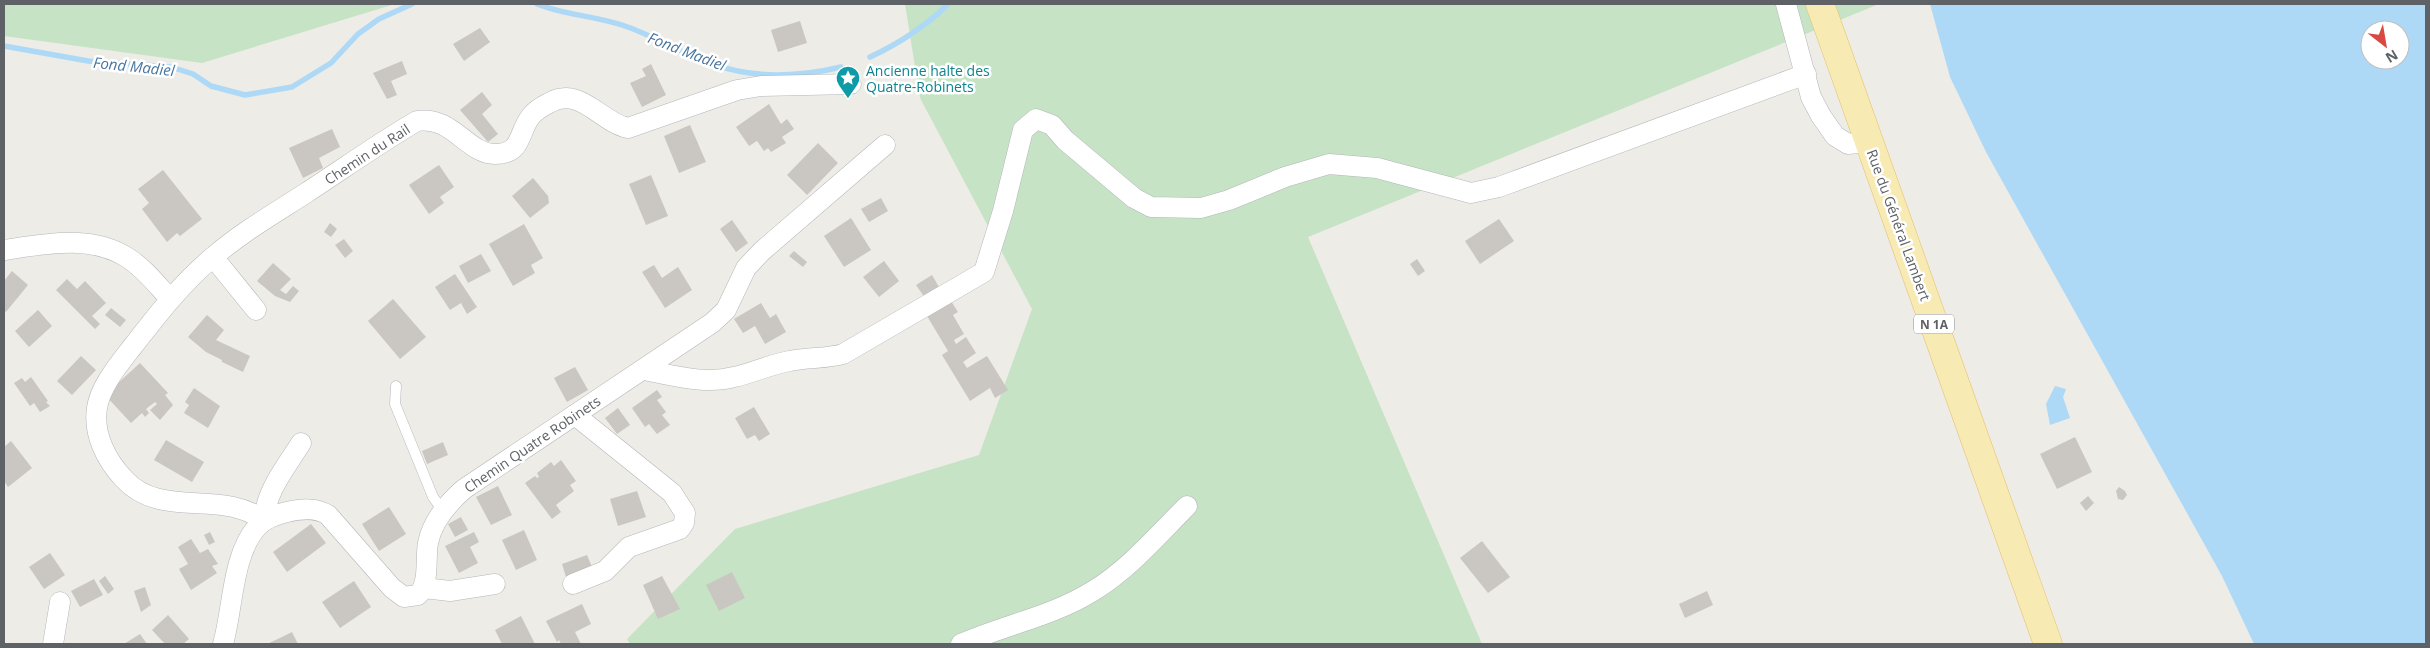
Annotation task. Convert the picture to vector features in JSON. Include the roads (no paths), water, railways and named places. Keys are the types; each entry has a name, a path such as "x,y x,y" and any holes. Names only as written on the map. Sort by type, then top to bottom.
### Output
{"main road":[{"name":"Rue du Général Lambert","path":"1820,4 2048,644"}],"street":[{"path":"1786,4 1812,97 1835,136 1848,144 1869,142"},
{"path":"643,370 694,379 712,380 733,378 791,360 830,358 843,354 984,272 1003,212 1023,130 1036,119 1052,124 1065,140 1134,198 1151,207 1201,208 1229,200 1285,177 1329,164 1377,168 1471,193 1499,187 1806,74"},
{"name":"Chemin du Rail","path":"264,521 245,510 208,502 175,502 150,498 135,490 123,479 104,450 96,430 97,406 118,366 170,299 213,257 240,236 418,121 435,121 484,152 502,154 518,144 531,115 553,100 568,98 584,101 606,119 628,128 736,90 761,86 852,84"},
{"name":"Chemin Quatre Robinets","path":"424,588 428,541 443,512 464,489 712,324 726,310 746,268 762,250 885,145"},
{"path":"4,250 75,242 109,248 128,258 144,271 170,299"},
{"path":"213,257 256,310"},
{"path":"573,584 605,571 630,547 680,529 684,523 685,513 672,493 575,415"},
{"path":"264,521 269,495 301,443"},
{"path":"962,644 1043,614 1091,592 1117,575 1187,506"},
{"path":"223,644 234,588 244,551 252,533 272,516 297,510 321,510 328,514 400,595 414,596 424,588 450,591 495,584"},
{"path":"53,644 60,602"}],"lane":[{"path":"396,386 395,404 434,497 443,512"}],"water":[{"path":"1930,4 2426,4 2426,644 2254,644 2222,576 1986,152 1950,77"},
{"path":"2055,386 2066,389 2063,397 2070,418 2050,425 2046,404"}],"waterway":[{"name":"Fond Madiel","path":"4,46 88,61 171,67 193,74 211,86 245,95 292,87 331,63 358,34 379,19 412,4"},
{"name":"Fond Madiel","path":"537,4 558,11 622,25 701,60 728,69 777,75 809,73 841,67"},
{"name":"Fond Madiel","path":"870,57 912,34 948,4"}],"place":[{"name":"Ancienne halte des Quatre-Robinets","path":"848,99"}]}
